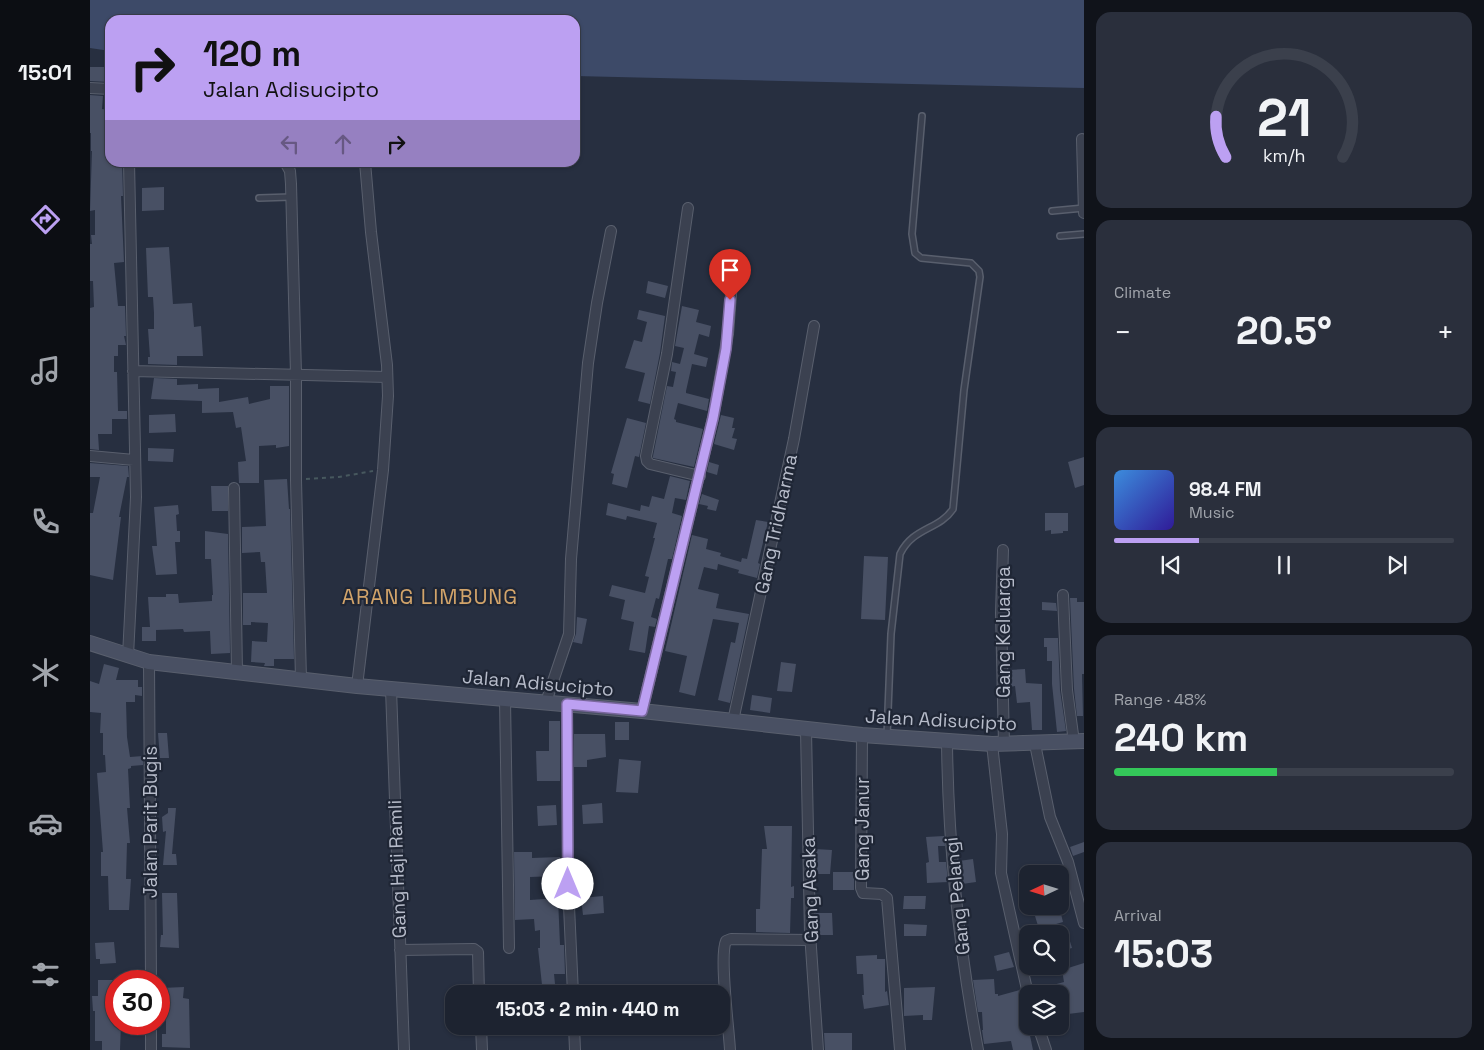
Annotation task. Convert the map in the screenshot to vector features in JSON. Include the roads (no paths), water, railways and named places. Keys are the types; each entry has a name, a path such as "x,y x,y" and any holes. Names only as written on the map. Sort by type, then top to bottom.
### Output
{"main road":[{"name":"Jalan Adisucipto","path":"90,643 139,659 357,686 642,711 806,730 887,737 998,744 1079,742"}],"street":[{"path":"90,88 105,89"},
{"path":"1082,139 1084,213"},
{"name":"Jalan Parit Bugis","path":"129,167 139,659 151,970"},
{"path":"288,167 291,197 296,374 296,480 301,679"},
{"path":"357,686 383,470 388,396 366,167"},
{"path":"688,208 667,354 646,461 650,464 700,476"},
{"path":"546,702 570,634 571,559 588,363 611,231"},
{"path":"642,711 700,476 723,365 728,334 733,268"},
{"name":"Gang Tridharma","path":"733,721 794,439 814,326"},
{"path":"133,371 387,377"},
{"path":"90,456 134,460"},
{"path":"234,488 237,672"},
{"name":"Gang Keluarga","path":"1003,550 998,744 1002,834 1001,873 1026,985"},
{"path":"1063,595 1067,690 1079,742"},
{"name":"Gang Haji Ramli","path":"391,689 404,1050"},
{"path":"505,698 509,948"},
{"path":"567,704 568,884 573,985"},
{"name":"Gang Asaka","path":"806,730 811,940 818,1050"},
{"name":"Gang Janur","path":"862,735 861,888 862,893 882,894 886,898 900,1050"},
{"name":"Gang Pelangi","path":"947,741 953,868 968,990 978,1050"},
{"path":"1035,744 1050,817 1068,862 1084,923"},
{"path":"730,1050 724,965 726,941 731,939 811,940"},
{"path":"400,950 474,949 478,952 480,985"},
{"path":"151,1035 151,1050"},
{"path":"481,1035 482,1050"},
{"path":"574,1035 575,1050"},
{"path":"1041,1035 1046,1050"}],"lane":[{"path":"887,737 891,634 900,554 905,544 914,536 947,518 953,509 964,390 980,278 979,271 971,263 921,258 916,253 912,234 922,116"},
{"path":"259,198 291,197"},
{"path":"1052,211 1084,208"},
{"path":"1060,236 1084,234"}],"water":[{"path":"90,0 1084,0 1084,88 580,76 580,15 105,15 105,50 90,48"}],"district":[{"name":"ARANG LIMBUNG","path":"430,596"}]}
